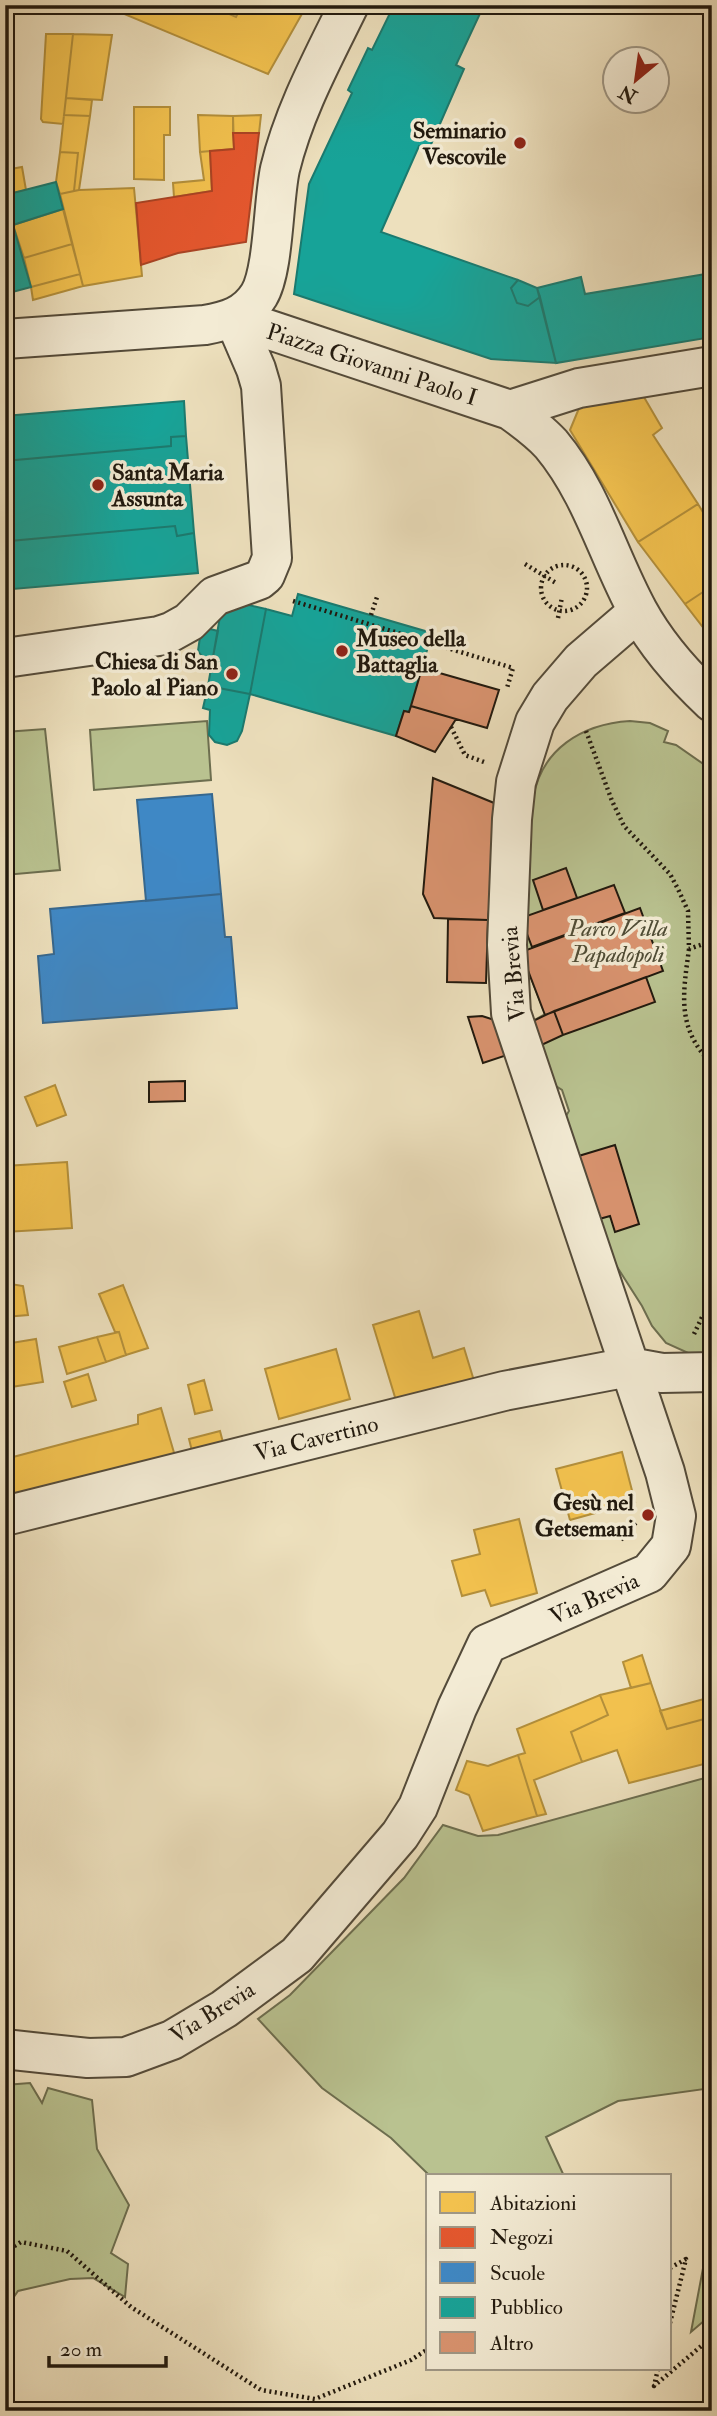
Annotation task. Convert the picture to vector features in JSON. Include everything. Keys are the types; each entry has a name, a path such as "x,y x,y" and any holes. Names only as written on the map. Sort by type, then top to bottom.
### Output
{"street":[{"name":"Piazza Giovanni Paolo I","path":"234,318 252,305 266,281 280,170 290,134 349,5"},
{"name":"Piazza Giovanni Paolo I","path":"234,318 510,410 533,426 564,463 596,518 638,611 692,684 712,702"},
{"name":"Piazza Giovanni Paolo I","path":"5,657 159,636 189,622 215,596 259,580 265,575 272,558 261,386 234,318"},
{"path":"5,339 205,326 234,318"},
{"path":"510,410 579,388 712,366"},
{"name":"Via Brevia","path":"5,2051 88,2058 126,2057 172,2040 224,2009 298,1955 400,1835 418,1807 457,1708 487,1644 649,1573 671,1546 676,1516 665,1472 511,1013 506,946 516,782 536,722 550,697 581,661 638,611"},
{"path":"629,1367 662,1373 712,1372"},
{"name":"Via Cavertino","path":"5,1516 504,1391 629,1367"}],"path":[{"path":"525,564 556,583"},
{"path":"563,564 578,569 586,581 586,596 582,603 570,611 560,611 548,606 543,600 540,584 548,570 563,564"},
{"path":"371,615 377,597"},
{"path":"558,618 562,597"},
{"path":"296,602 513,668 506,691"},
{"path":"451,727 465,755 484,762 488,751"},
{"path":"586,731 612,802 624,826 670,874 688,911 689,949 684,992 686,1021 697,1049 712,1064"},
{"path":"689,949 712,941"},
{"path":"5,2252 21,2242 67,2251 131,2307 261,2390 315,2399 411,2360 426,2350"},
{"path":"672,2268 686,2259 672,2315"},
{"path":"658,2370 654,2386 712,2337"}],"green space":[{"path":"207,721 211,780 94,790 90,730"},
{"name":"Parco Villa Papadopoli","path":"630,721 650,723 668,731 664,742 676,745 712,770 712,1358 697,1357 666,1343 652,1326 598,1237 563,1121 569,1111 562,1090 551,1083 533,1021 545,1014 521,952 533,799 537,781 545,766 566,742 596,727"},
{"path":"45,729 60,870 5,875 5,732"},
{"path":"712,1776 712,2088 618,2101 546,2137 563,2174 428,2174 391,2138 322,2088 258,2019 290,1995 404,1878 443,1825 478,1836 498,1835"},
{"path":"30,2083 42,2103 48,2088 92,2100 97,2149 129,2205 111,2253 128,2264 125,2297 93,2278 70,2279 18,2291 11,2301 5,2302 5,2085"},
{"path":"712,2254 712,2314 691,2332 704,2263"}],"building: Abitazioni":[{"path":"76,5 119,5 117,11"},
{"path":"119,5 209,5 236,17 242,5 307,5 268,74 117,11"},
{"path":"46,34 73,34 63,124 43,122 41,119"},
{"path":"73,34 112,35 102,100 66,98"},
{"path":"66,98 92,100 90,116 64,115"},
{"path":"134,107 170,107 170,135 164,135 164,180 134,179"},
{"path":"64,115 90,116 79,190 74,191 78,153 60,152"},
{"path":"198,115 233,116 234,149 200,152"},
{"path":"261,115 259,133 233,133 233,116"},
{"path":"210,151 212,191 174,197 173,183 204,180 200,152"},
{"path":"60,152 78,153 74,191 60,194 56,182"},
{"path":"22,167 26,190 5,195 5,170"},
{"path":"134,188 142,276 83,286 60,194 79,190"},
{"path":"63,209 72,244 24,258 13,225"},
{"path":"72,244 80,274 31,287 24,258"},
{"path":"80,274 83,286 33,300 31,287"},
{"path":"641,392 662,428 653,435 698,504 638,542 570,430 582,401"},
{"path":"698,504 712,527 712,586 685,604 638,542"},
{"path":"712,586 712,639 685,604"},
{"path":"55,1085 66,1115 37,1126 25,1097"},
{"path":"67,1162 72,1228 5,1232 5,1166"},
{"path":"5,1283 23,1286 28,1315 5,1317"},
{"path":"123,1285 148,1348 126,1355 119,1332 115,1332 99,1294"},
{"path":"419,1311 433,1358 464,1348 475,1384 398,1407 373,1325"},
{"path":"119,1332 126,1355 106,1362 97,1337"},
{"path":"97,1337 106,1362 67,1374 59,1347"},
{"path":"36,1339 43,1382 5,1388 5,1344"},
{"path":"336,1349 350,1399 279,1419 265,1369"},
{"path":"88,1374 96,1400 72,1407 64,1382"},
{"path":"204,1380 212,1410 195,1414 188,1385"},
{"path":"161,1408 177,1463 5,1503 5,1434 13,1457 138,1424 138,1415"},
{"path":"220,1431 225,1450 194,1459 189,1439"},
{"path":"622,1452 635,1502 570,1520 556,1469"},
{"path":"519,1519 537,1593 491,1606 485,1590 462,1596 452,1561 480,1554 474,1530"},
{"path":"642,1655 651,1683 631,1688 623,1662"},
{"path":"651,1683 667,1729 708,1718 712,1733 712,1762 629,1783 617,1750 582,1762 571,1732 608,1715 600,1695"},
{"path":"600,1695 608,1715 571,1732 582,1762 534,1780 546,1814 537,1816 518,1755 525,1753 517,1729"},
{"path":"704,1699 708,1718 667,1729 660,1711"},
{"path":"518,1755 537,1816 483,1831 469,1795 456,1790 467,1761 488,1766"}],"building: Negozi":[{"path":"233,133 259,133 246,242 178,253 141,265 136,203 212,191 210,151 234,149"}],"building: Scuole":[{"path":"706,5 712,5 712,42"},
{"path":"212,794 221,894 146,901 137,800"},
{"path":"221,894 225,937 231,937 237,1008 43,1023 38,956 54,954 50,909"}],"building: Pubblico":[{"path":"394,5 484,5 456,65 464,69 429,149 419,146 381,232 518,280 511,288 517,303 528,306 540,297 556,363 491,359 294,294 309,184 352,93 348,90 368,48 372,50"},
{"path":"56,182 63,209 13,225 31,287 5,294 5,195"},
{"path":"712,273 712,337 556,363 537,288 581,277 585,294"},
{"path":"518,280 537,288 540,297 528,306 517,303 511,288"},
{"path":"184,401 186,436 171,437 171,446 5,461 5,416"},
{"path":"186,436 194,533 177,536 175,526 10,541 5,461 171,446 171,437"},
{"path":"5,489 10,541 5,541"},
{"path":"175,526 177,536 194,533 198,573 13,589 10,541"},
{"path":"5,541 10,541 14,604 5,605"},
{"name":"Museo della Battaglia","path":"298,594 432,633 409,712 404,711 396,736 250,694 266,609 292,616"},
{"name":"Chiesa di San Paolo al Piano","path":"223,599 266,609 250,694 208,686"},
{"path":"210,629 218,631 212,662 205,660 198,651 200,637"},
{"path":"208,686 250,694 242,731 237,741 227,745 215,742 209,735 210,710 203,708"}],"building: Altro":[{"path":"422,668 499,690 487,728 411,706"},
{"path":"411,706 456,719 435,752 396,736 404,711 409,712"},
{"path":"433,778 499,805 488,920 434,918 423,894"},
{"path":"566,868 577,898 543,910 533,880"},
{"path":"614,885 625,913 532,947 521,918"},
{"path":"640,908 663,971 545,1015 521,952"},
{"path":"448,919 488,920 486,983 447,982"},
{"path":"646,977 655,1002 563,1035 554,1011"},
{"path":"554,1011 563,1035 535,1048 533,1021"},
{"path":"482,1016 501,1022 516,1052 483,1063 468,1017"},
{"path":"185,1081 185,1101 149,1102 149,1082"},
{"path":"615,1145 639,1224 615,1232 610,1216 592,1221 572,1158"}],"place":[{"name":"Seminario Vescovile","path":"520,143"},
{"name":"Santa Maria Assunta","path":"98,485"},
{"name":"Museo della Battaglia","path":"342,651"},
{"name":"Chiesa di San Paolo al Piano","path":"232,674"},
{"name":"Gesù nel Getsemani","path":"648,1515"}]}
